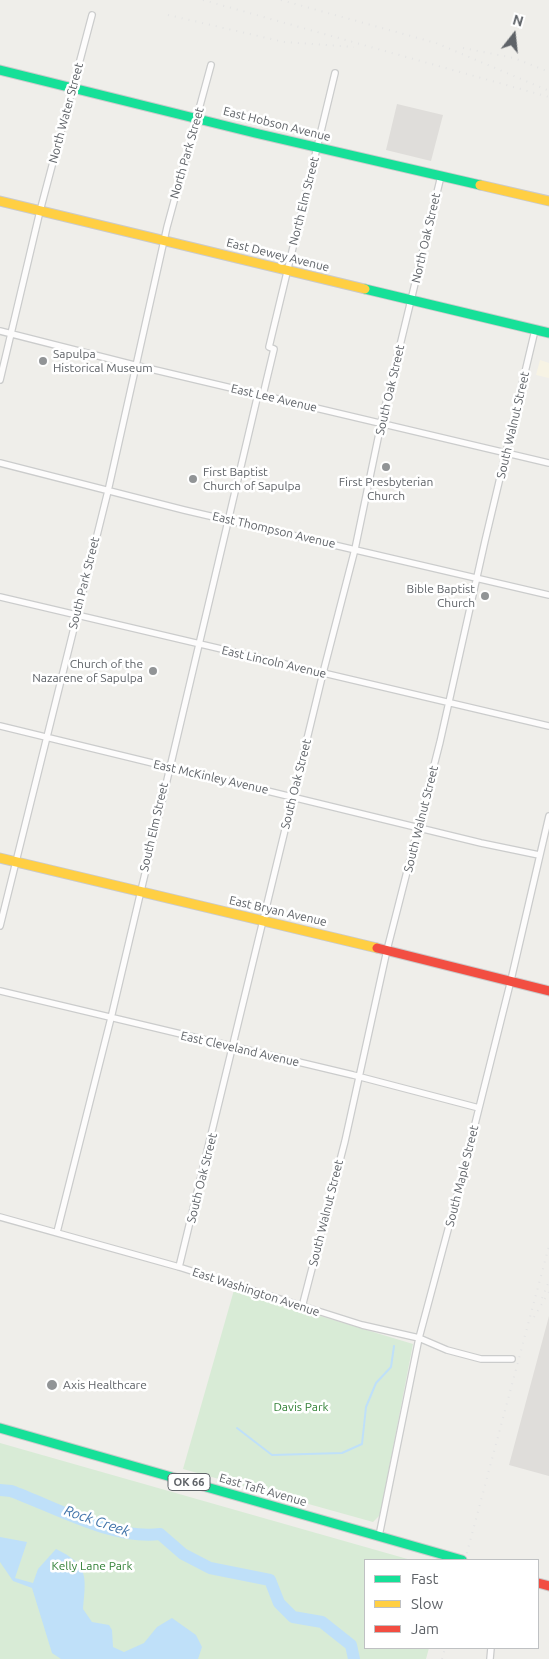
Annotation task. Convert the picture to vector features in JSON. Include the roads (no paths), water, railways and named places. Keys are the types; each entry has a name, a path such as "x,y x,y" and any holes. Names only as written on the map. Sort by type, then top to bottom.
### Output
{"street":[{"name":"North Water Street","path":"0,380 40,211 92,15"},
{"name":"North Park Street","path":"164,240 211,65"},
{"name":"East Hobson Avenue","path":"0,70 317,148 549,201"},
{"name":"North Elm Street","path":"288,270 336,73"},
{"name":"North Oak Street","path":"411,300 441,176"},
{"name":"East Dewey Avenue","path":"0,201 549,334"},
{"name":"South Park Street","path":"0,926 14,861 108,491 134,365 164,240"},
{"name":"South Elm Street","path":"57,1232 110,1018 168,767 260,394 274,349 269,348 288,270"},
{"name":"South Oak Street","path":"179,1267 234,1047 322,673 355,549 381,424 411,300"},
{"name":"South Walnut Street","path":"302,1307 359,1077 387,950 449,703 535,330"},
{"name":"East Lee Avenue","path":"0,331 134,365 549,463"},
{"name":"East Thompson Avenue","path":"0,464 549,595"},
{"name":"East Lincoln Avenue","path":"0,598 549,726"},
{"name":"East McKinley Avenue","path":"0,726 419,828 539,855"},
{"name":"South Maple Street","path":"379,1536 418,1338 479,1108 549,816"},
{"name":"East Bryan Avenue","path":"0,858 511,980 549,992"},
{"name":"East Cleveland Avenue","path":"0,991 359,1077 479,1108"},
{"name":"East Washington Avenue","path":"0,1217 179,1267 362,1325 418,1338 447,1350 481,1359 512,1359"},
{"name":"East Taft Avenue","path":"0,1428 459,1559"}],"water":[{"path":"0,1537 27,1542 15,1578 33,1583 38,1569 56,1549 75,1560 83,1573 85,1588 83,1609 92,1622 109,1625 112,1630 113,1647 124,1652 144,1643 157,1627 172,1618 196,1635 202,1647 198,1659 61,1659 52,1653 32,1588 13,1581 0,1562"}],"waterway":[{"path":"237,1428 272,1455 342,1453 362,1444 366,1407 376,1383 391,1367 394,1346"},
{"name":"Rock Creek","path":"0,1490 11,1491 103,1527 142,1535 160,1534 183,1554 210,1568 270,1580 279,1603 293,1617 322,1622 351,1645 354,1659"}],"railway":[{"path":"203,0 549,97"},
{"path":"281,0 436,43 547,90"},
{"path":"168,15 284,42 354,47"},
{"path":"463,48 514,58 549,72"},
{"path":"465,1559 549,1246"},
{"path":"542,1298 549,1281"},
{"path":"534,1317 549,1292"},
{"path":"442,1659 445,1649"}],"place":[{"name":"Sapulpa Historical Museum","path":"43,361"},
{"name":"First Presbyterian Church","path":"386,467"},
{"name":"First Baptist Church of Sapulpa","path":"193,479"},
{"name":"Bible Baptist Church","path":"485,596"},
{"name":"Church of the Nazarene of Sapulpa","path":"153,671"},
{"name":"Axis Healthcare","path":"52,1385"}],"park label":[{"name":"Davis Park","path":"301,1407"},
{"name":"Kelly Lane Park","path":"92,1566"}]}
